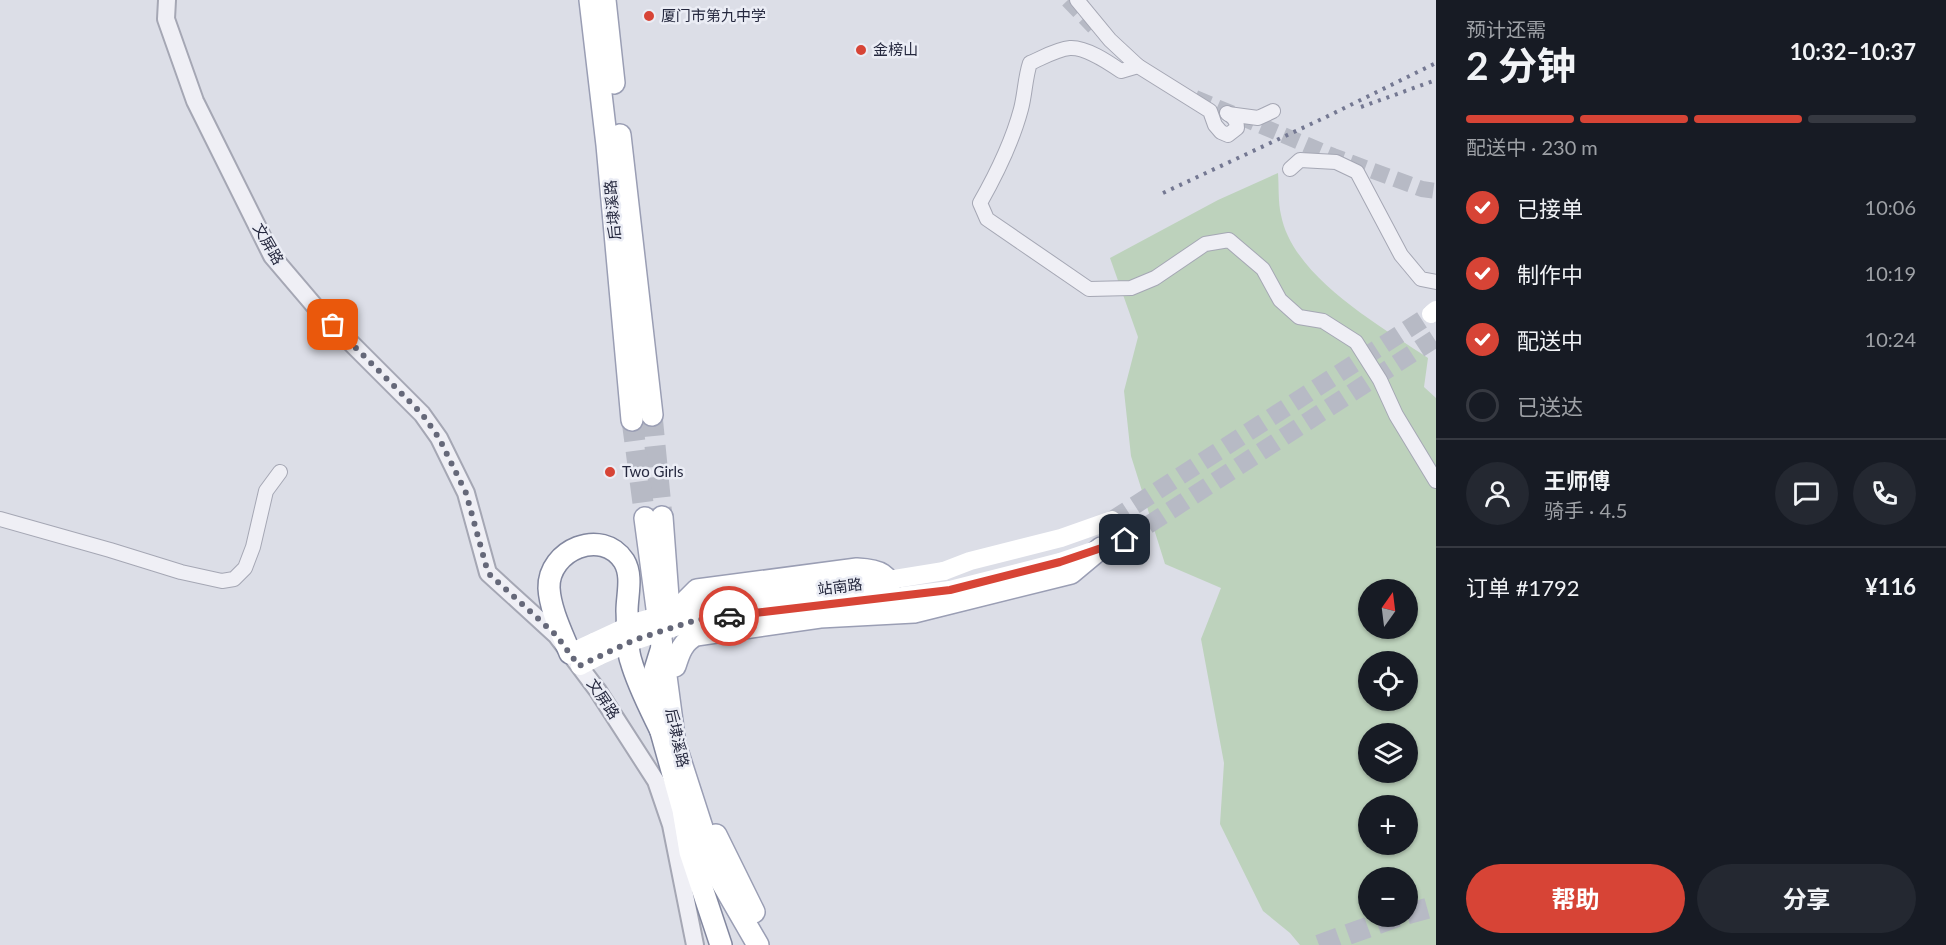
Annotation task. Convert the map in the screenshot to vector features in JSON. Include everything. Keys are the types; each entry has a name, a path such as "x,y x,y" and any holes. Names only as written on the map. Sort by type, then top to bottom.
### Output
{"main road":[{"name":"后埭溪路","path":"590,0 642,417 605,0"},
{"name":"后埭溪路","path":"675,666 653,517 662,646 675,744 717,874 758,945"},
{"name":"站南路","path":"575,660 597,649 637,622 708,602 870,583 944,571 970,561 1061,538 1112,520"},
{"name":"站南路","path":"597,649 696,620 950,590 1060,562 1125,540"},
{"path":"575,660 552,605 549,587 553,570 561,557 584,544 597,544 608,548 625,562 629,576 627,608 630,660 662,733"},
{"path":"770,945 713,830 681,714 675,666 680,651 688,639 696,635 820,617 914,612 1071,573 1101,548"},
{"path":"676,611 697,590 857,569 876,570 888,583 889,593 886,601 881,607 853,615"},
{"path":"662,646 653,676 662,733 683,810 690,852 721,945"}],"street":[{"name":"文屏路","path":"167,0 166,19 195,101 272,256 318,310 422,414 439,438 466,493 488,573 556,635 598,691 656,781 671,825 695,945"},
{"path":"1077,0 1110,40 1138,66 1210,111 1215,125 1221,132 1228,135 1237,128 1237,123 1227,113"},
{"path":"1138,66 1121,71 1098,56 1071,48 1030,63 1021,108 1001,165 980,203 987,219 1089,289 1131,288 1155,278 1205,244 1229,240 1263,269 1280,300 1299,317 1323,321 1356,342 1380,380 1396,415 1436,481"},
{"path":"1203,106 1258,118 1273,111"},
{"path":"1290,169 1300,160 1336,162 1357,172 1401,255 1421,279 1436,282"},
{"path":"0,519 180,572 222,580 234,579 245,568 253,547 266,491 280,472"}],"green space":[{"path":"1278,173 1281,215 1289,238 1302,259 1320,279 1363,315 1428,358 1424,387 1436,398 1436,945 1300,945 1290,933 1263,911 1220,824 1224,763 1201,639 1221,588 1165,564 1131,456 1124,391 1138,337 1110,258 1218,200"}],"tunnel":[{"path":"1068,0 1094,27"},
{"path":"1195,98 1333,156 1422,189 1436,191"},
{"path":"1112,520 1431,314"},
{"path":"1125,540 1436,338"},
{"path":"652,415 662,517"},
{"path":"632,420 645,518"},
{"path":"1418,911 1436,906"},
{"path":"1319,945 1369,927"}],"railway":[{"path":"1163,193 1436,63"},
{"path":"1361,107 1436,80"}],"way so far":[{"path":"333,325 422,414 439,438 466,493 488,573 556,635 579,666 634,640 696,620 729,616"}],"place":[{"name":"厦门市第九中学","path":"649,16"},
{"name":"金榜山","path":"861,50"},
{"name":"Two Girls","path":"610,472"}],"route":[{"path":"729,616 950,590 1060,562 1125,540"}]}
